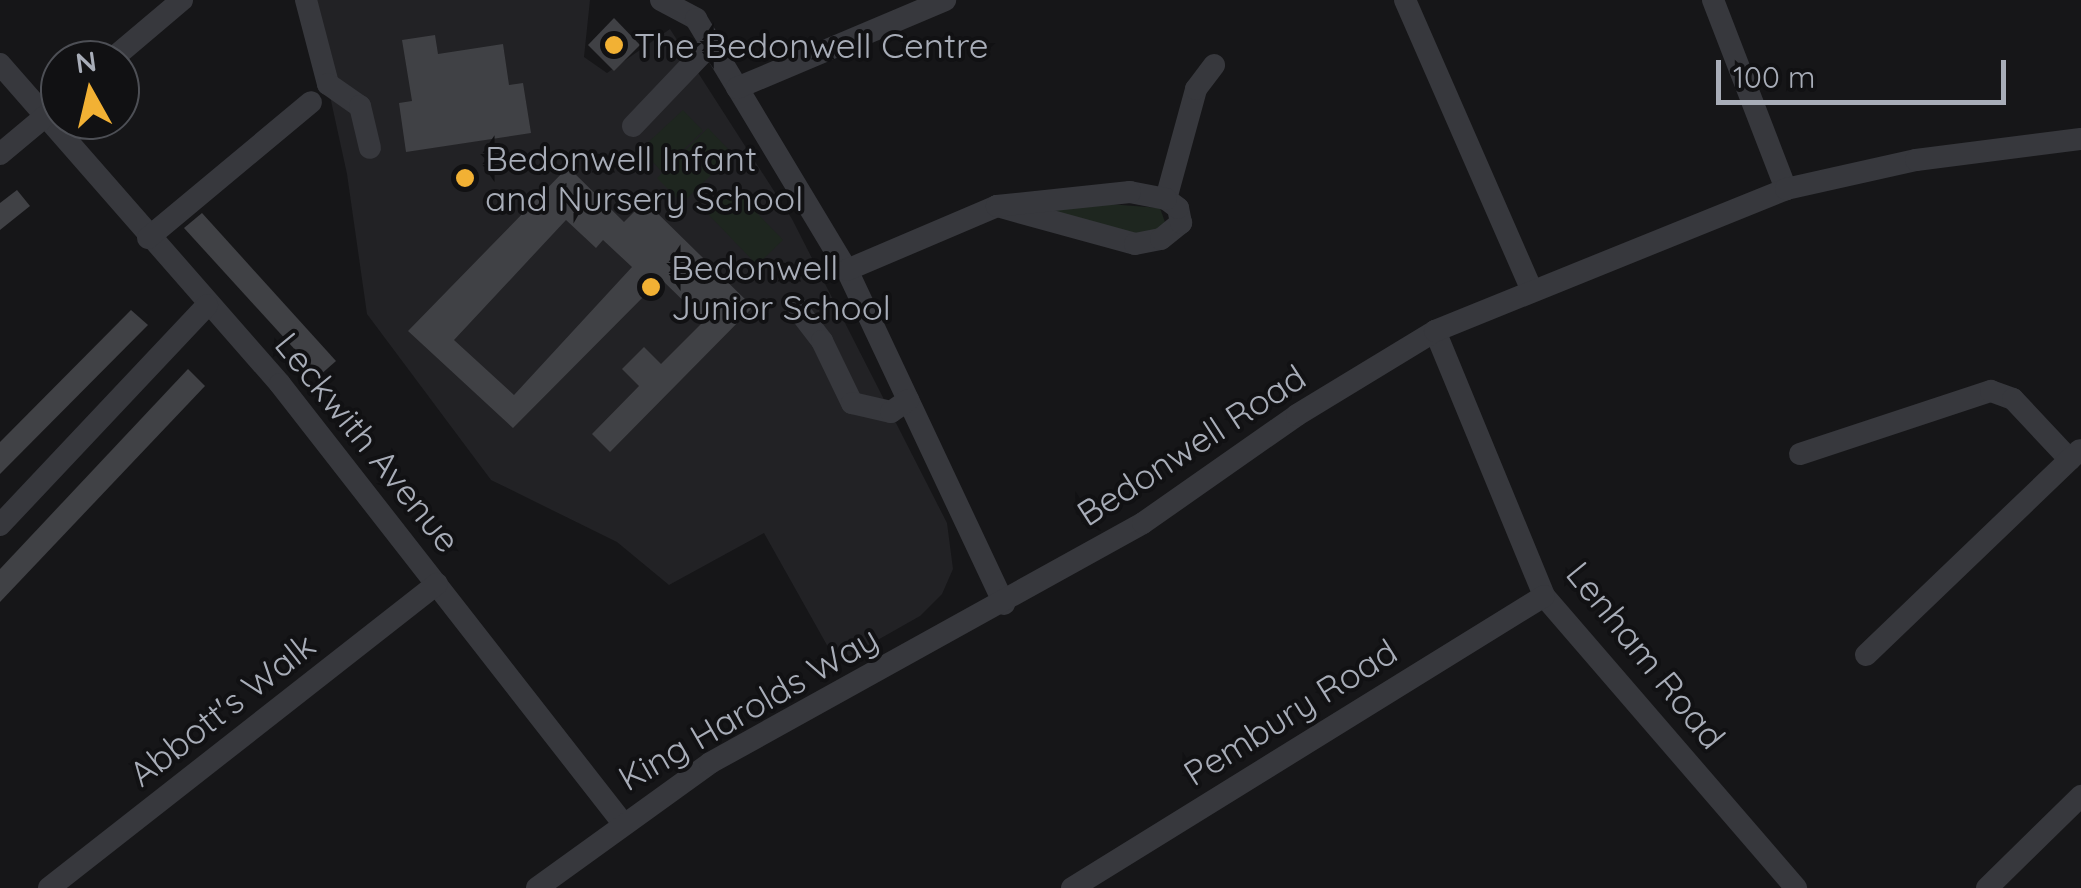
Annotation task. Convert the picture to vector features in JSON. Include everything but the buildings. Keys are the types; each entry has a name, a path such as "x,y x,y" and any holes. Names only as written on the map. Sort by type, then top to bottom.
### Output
{"street":[{"path":"135,40 182,0"},
{"path":"306,0 328,84 360,106 370,148"},
{"path":"661,0 696,19 847,270 1004,604"},
{"path":"737,88 946,0"},
{"path":"1406,0 1531,289"},
{"path":"1713,0 1786,189"},
{"path":"632,126 711,44"},
{"name":"Leckwith Avenue","path":"0,64 40,99"},
{"path":"1166,199 1196,89 1214,65"},
{"path":"148,238 311,102"},
{"path":"0,154 40,120"},
{"name":"Bedonwell Road","path":"1004,604 1143,523 1297,415 1436,331 1531,289 1786,189 1916,160 2081,138"},
{"name":"Leckwith Avenue","path":"74,140 148,238 271,373 622,822"},
{"path":"847,270 996,206 1130,192 1166,199 1181,223 1162,239 1135,244 996,206"},
{"path":"0,525 207,306"},
{"path":"796,308 822,342 852,402 891,412 908,400"},
{"name":"Lenham Road","path":"1436,331 1544,596 1796,888"},
{"path":"1800,454 1991,391 2013,399 2076,455 1866,655"},
{"name":"Abbott's Walk","path":"50,888 437,584"},
{"name":"Pembury Road","path":"1083,885 1544,596"},
{"name":"King Harolds Way","path":"537,888 622,822 710,763 1004,604"},
{"path":"1987,888 2081,796"}],"shaded area":[{"name":"Bedonwell Junior School","path":"309,0 590,0 584,57 607,73 670,29 792,219 947,523 953,569 942,594 920,616 837,663 764,533 669,585 617,542 491,480 367,314 347,174"},
{"path":"683,110 703,131 661,171 641,149"},
{"path":"708,128 733,154 682,203 657,178"},
{"path":"734,189 783,240 757,265 708,214"},
{"path":"1109,204 1160,208 1166,225 1140,237 1034,211"}],"place":[{"name":"The Bedonwell Centre","path":"614,45"},
{"name":"Bedonwell Infant and Nursery School","path":"465,178"},
{"name":"Bedonwell Junior School","path":"651,287"}]}
